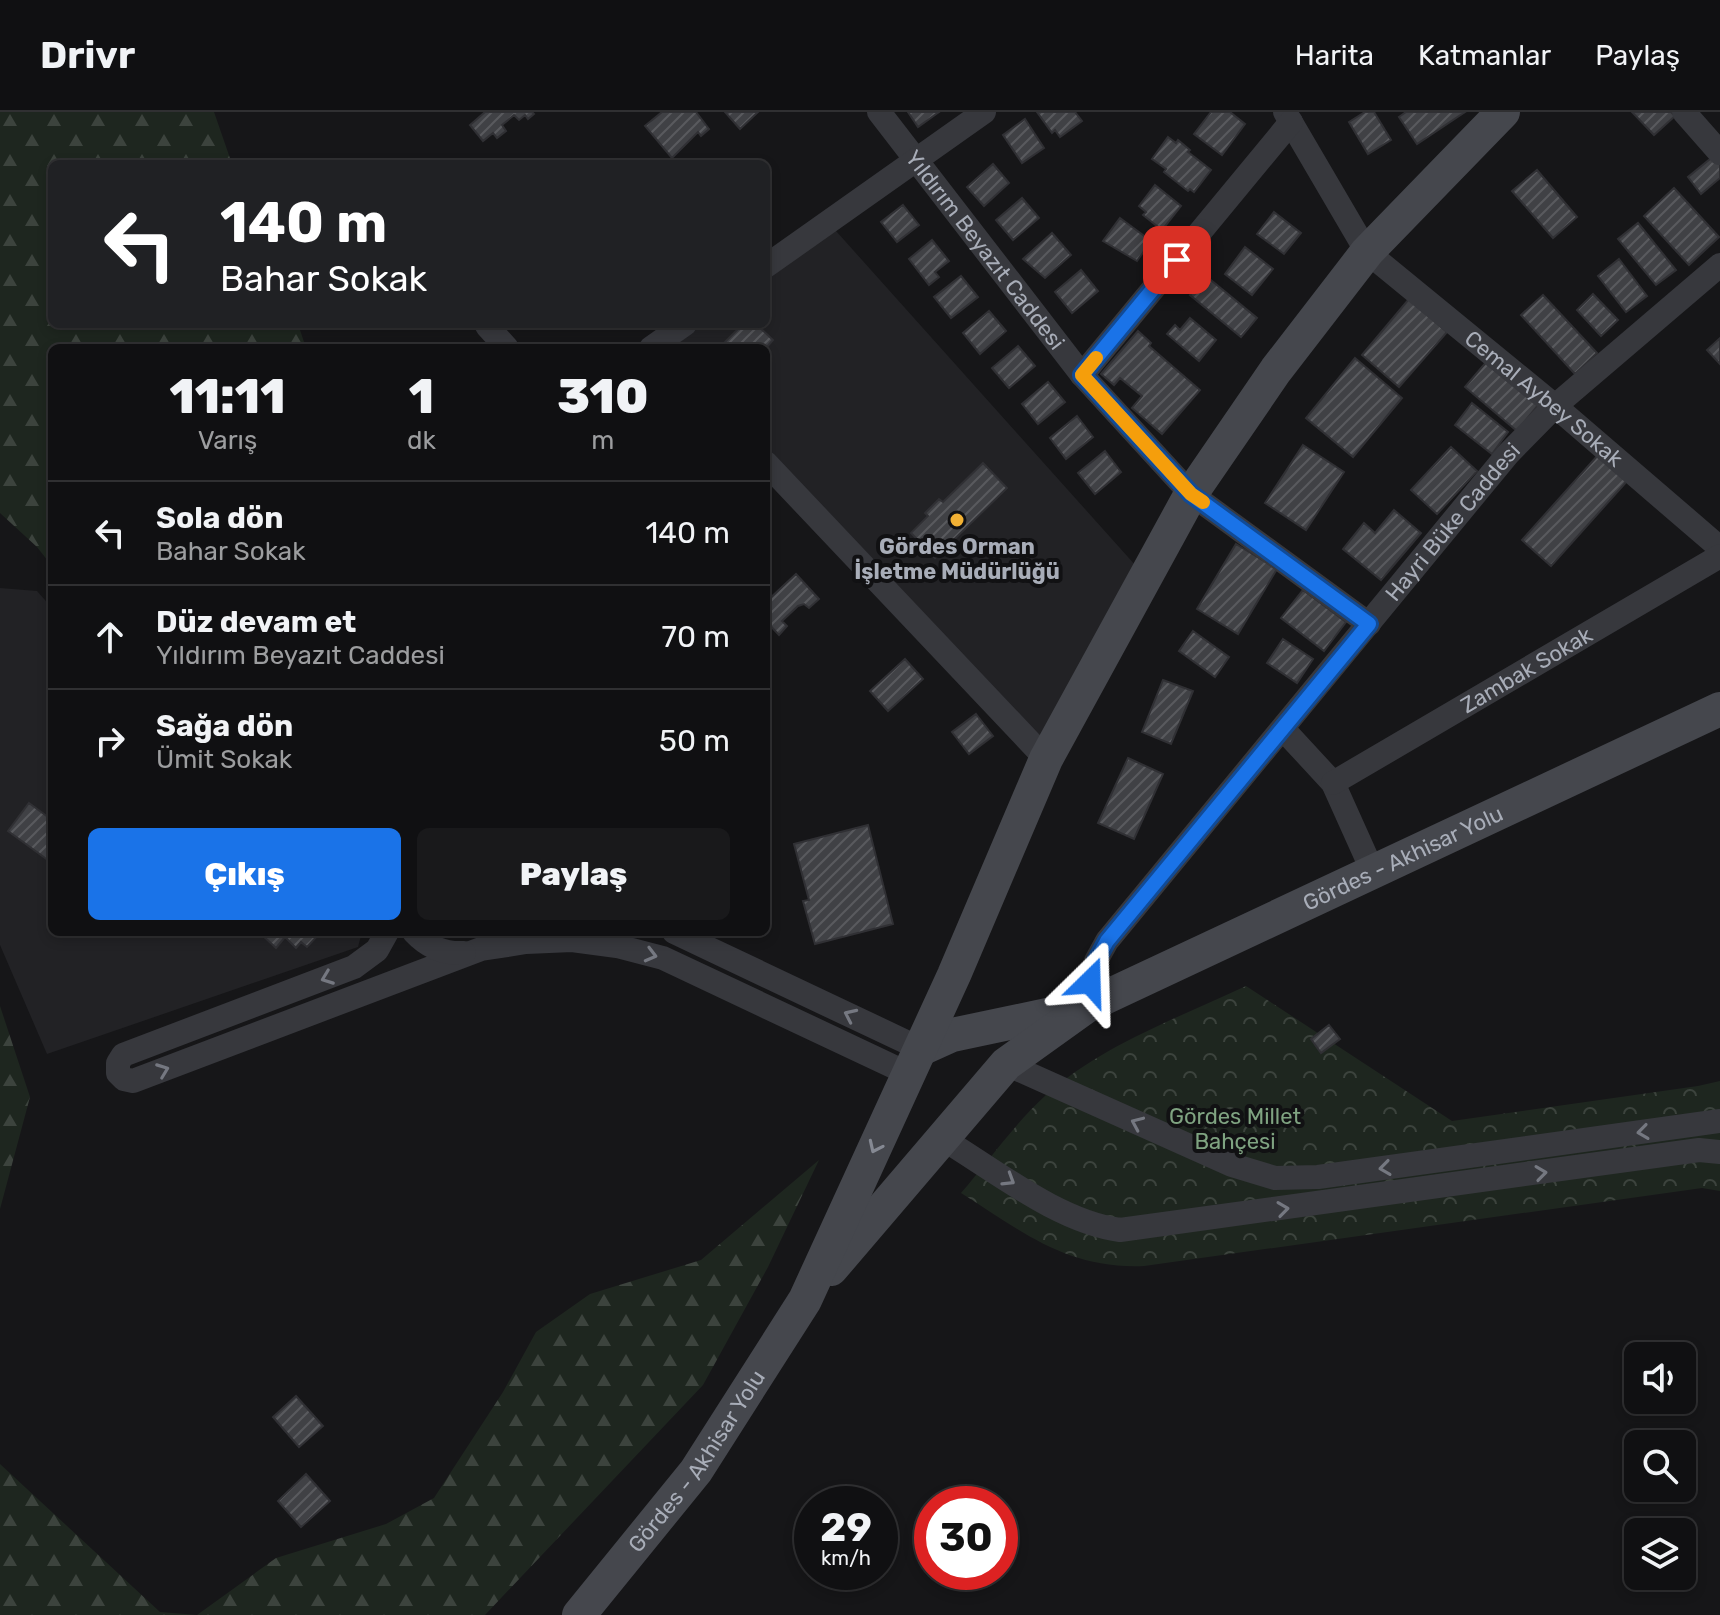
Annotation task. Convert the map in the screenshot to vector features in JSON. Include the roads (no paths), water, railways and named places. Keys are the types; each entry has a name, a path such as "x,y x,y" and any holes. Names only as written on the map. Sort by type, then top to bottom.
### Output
{"main road":[{"name":"Gördes - Akhisar Yolu","path":"579,1615 696,1471 805,1300 954,975 1046,759 1191,494 1276,370 1367,252 1503,112"},
{"name":"Gördes - Akhisar Yolu","path":"805,1300 1006,1064 1087,1006 1720,709"},
{"path":"954,975 951,995 954,1012 966,1024 1007,1037 1011,1050 1006,1064"},
{"name":"Gördes - Akhisar Yolu","path":"910,1072 952,1035 1087,1006"},
{"path":"910,1072 905,1130 910,1139 925,1145 943,1139"}],"street":[{"name":"Yıldırım Beyazıt Caddesi","path":"879,112 1082,375 1191,494 1369,624"},
{"path":"770,263 984,112"},
{"path":"1684,112 1720,153"},
{"path":"1082,375 1288,117 1367,252"},
{"name":"Cemal Aybey Sokak","path":"1367,252 1555,406 1720,548"},
{"name":"Hayri Büke Caddesi","path":"1087,1006 1096,961 1107,941 1508,454 1555,406 1720,265"},
{"path":"489,328 503,344"},
{"path":"657,344 679,328"},
{"path":"770,467 1046,759"},
{"name":"Zambak Sokak","path":"1333,783 1720,556"},
{"path":"1283,729 1333,783 1373,872"},
{"path":"385,936 377,950 354,967 123,1055 118,1063 118,1073 124,1079 133,1081 481,949 500,936"},
{"path":"418,936 424,943 441,951 461,954 526,942 572,940 617,946 663,958 910,1072"},
{"path":"681,936 910,1072"},
{"path":"1006,1064 1232,1165 1275,1178 1307,1178 1720,1121"},
{"path":"943,1139 1063,1213 1099,1227 1140,1229 1699,1150 1720,1152"},
{"path":"1222,1218 1238,1207 1245,1192 1242,1177 1232,1165"}],"place":[{"name":"Gördes Orman İşletme Müdürlüğü","path":"957,520"}],"park label":[{"name":"Gördes Millet Bahçesi","path":"1235,1128"}]}
